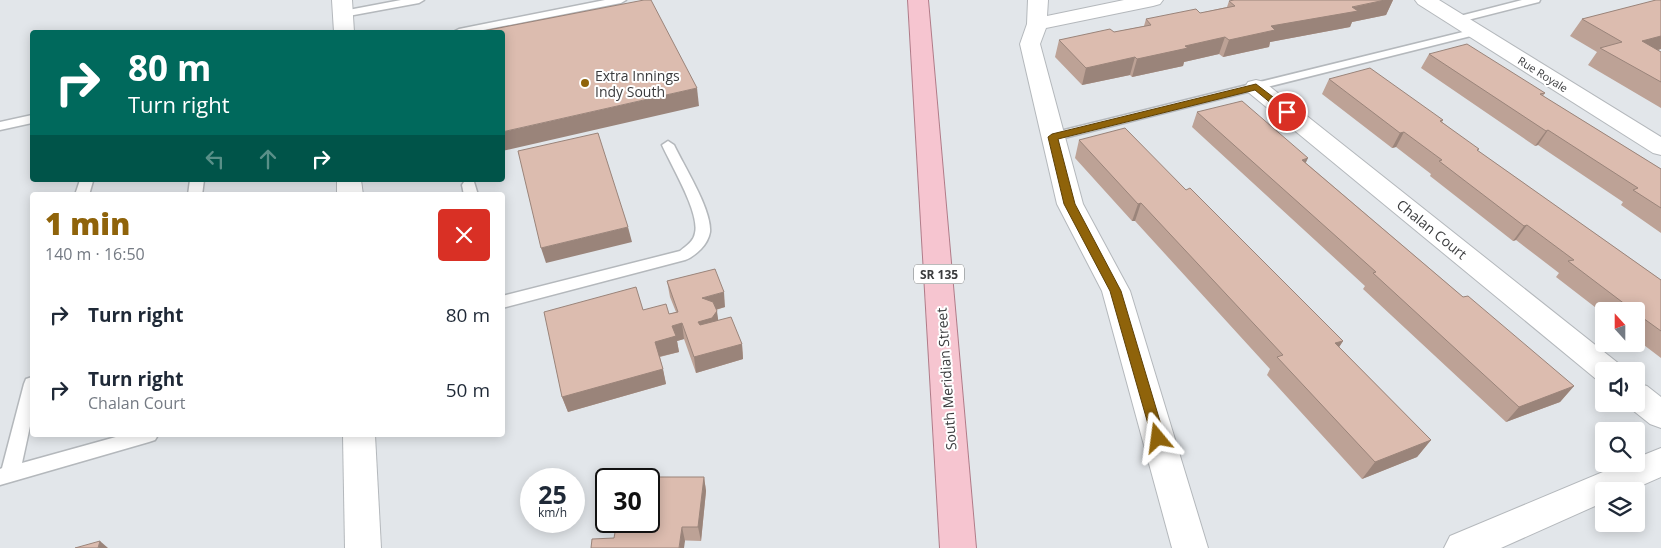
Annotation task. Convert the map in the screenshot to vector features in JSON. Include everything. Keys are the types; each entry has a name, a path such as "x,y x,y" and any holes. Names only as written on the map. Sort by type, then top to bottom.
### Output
{"main road":[{"name":"South Meridian Street","path":"918,0 958,548"}],"street":[{"path":"1153,0 1038,12 1030,44 1070,204 1116,291 1190,548"},
{"name":"Rue Royale","path":"1425,0 1661,148"},
{"name":"Chalan Court","path":"1256,87 1596,362"},
{"path":"1645,402 1661,415"},
{"path":"359,437 363,548"},
{"path":"1462,548 1661,462"}],"lane":[{"path":"343,16 419,0"},
{"path":"469,30 621,0"},
{"path":"1456,20 1535,0"},
{"path":"1052,137 1476,32"},
{"path":"0,126 30,119"},
{"path":"505,301 685,255 696,245 703,232 702,217 668,145"},
{"path":"5,475 30,391"},
{"path":"5,475 142,437"}],"building":[{"path":"651,0 697,88 505,131 505,30 488,30"},
{"path":"1385,0 1352,7 1358,11 1271,26 1275,30 1229,40 1225,37 1185,46 1188,48 1086,68 1059,40 1110,29 1114,32 1151,25 1146,19 1196,9 1200,13 1235,6 1229,1"},
{"path":"1661,0 1661,36 1642,41 1661,52 1661,82 1600,48 1622,42 1582,19"},
{"path":"1467,44 1545,93 1540,94 1661,169 1661,208 1633,190 1638,188 1548,130 1546,131 1429,54"},
{"path":"1370,68 1443,120 1440,121 1479,149 1477,150 1661,280 1661,331 1645,319 1645,302 1622,302 1568,261 1574,260 1527,225 1524,226 1439,161 1442,160 1404,132 1400,133 1329,79"},
{"path":"1242,101 1308,158 1302,160 1463,297 1468,296 1574,386 1519,407 1373,273 1376,272 1197,112"},
{"path":"1125,128 1186,190 1190,188 1343,341 1335,343 1431,440 1375,462 1277,357 1283,355 1141,203 1138,204 1079,140"},
{"path":"598,133 628,227 541,248 518,151"},
{"path":"715,269 724,292 702,298 713,302 717,311 712,318 698,322 700,325 731,317 742,344 694,357 682,323 672,326 676,336 655,342 663,369 562,397 544,312 636,287 643,310 666,304 669,314 678,312 667,281"},
{"path":"660,477 704,477 698,527 682,527 679,548 591,548 592,539 614,538 615,533 660,533"},
{"path":"100,541 98,548 75,548"}],"place":[{"name":"Extra Innings Indy South","path":"585,83"}],"route":[{"path":"1158,438 1116,291 1070,204 1052,137 1256,87 1287,112"}]}
